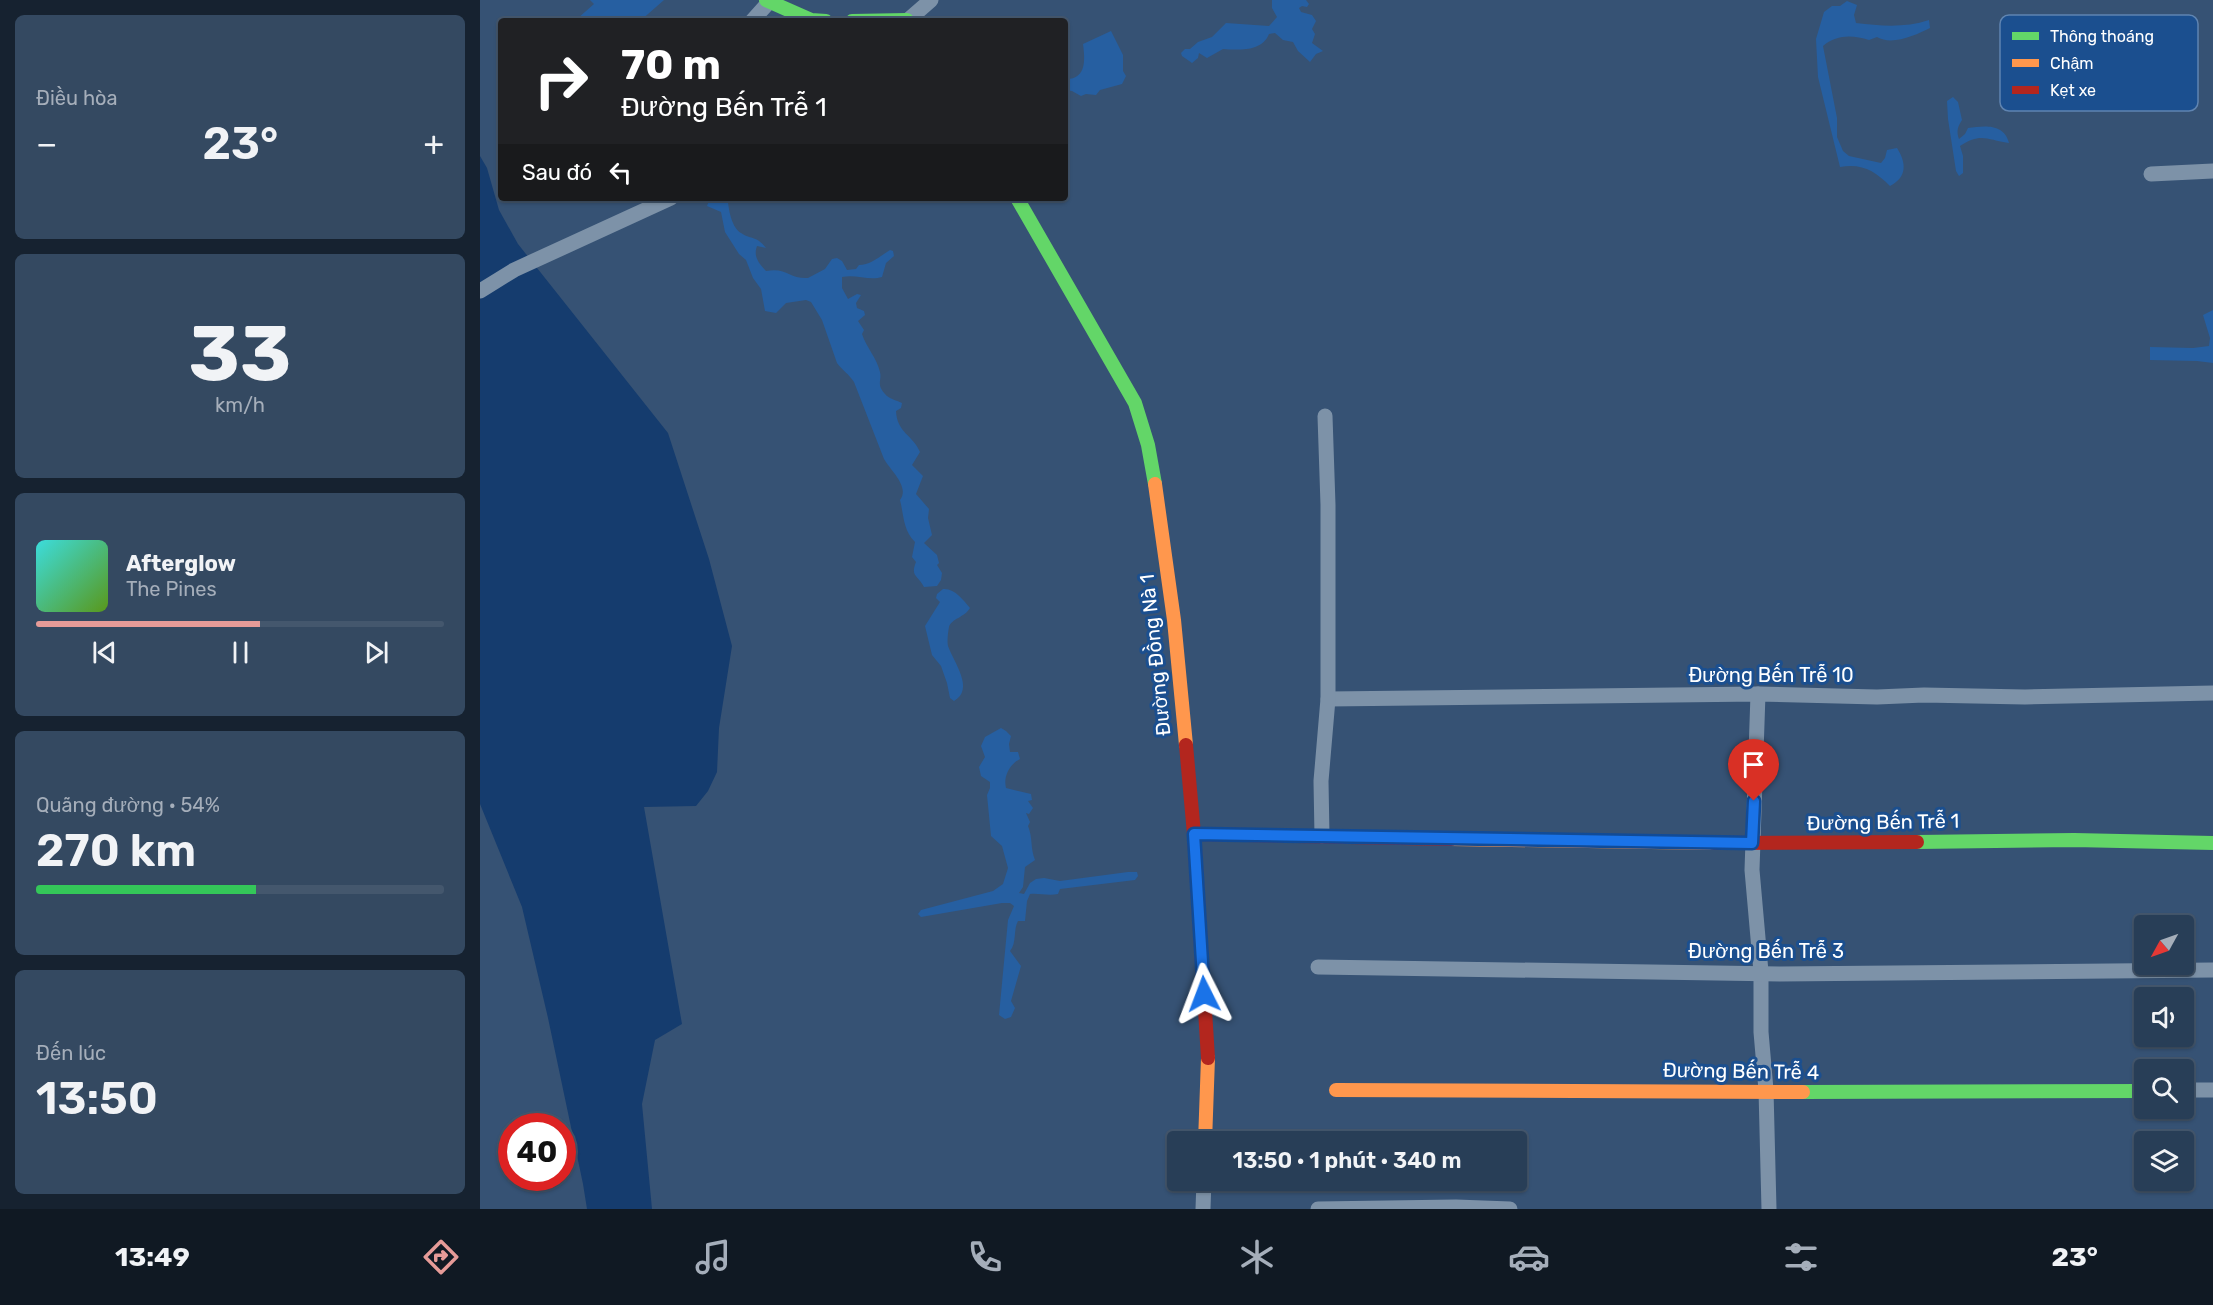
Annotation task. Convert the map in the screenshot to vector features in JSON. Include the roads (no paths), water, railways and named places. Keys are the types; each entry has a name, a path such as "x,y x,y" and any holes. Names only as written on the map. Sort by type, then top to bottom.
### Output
{"street":[{"path":"910,18 930,0"},
{"path":"754,18 768,1 806,18"},
{"path":"2151,174 2213,171"},
{"path":"480,291 514,270 664,201"},
{"name":"Đường Đồng Nà 1","path":"1019,201 1135,403 1145,432 1159,507 1173,608 1194,834 1208,1062 1205,1131"},
{"path":"480,278 514,270"},
{"path":"1322,836 1321,781 1328,699 1328,505 1325,416"},
{"name":"Đường Bến Trễ 10","path":"1328,699 1758,694 2025,697 2213,693"},
{"path":"1758,694 1752,870 1761,972 1761,1032 1766,1090 1769,1209"},
{"name":"Đường Bến Trễ 1","path":"1194,834 1752,843 2074,840 2213,843"},
{"name":"Đường Bến Trễ 3","path":"1318,967 1780,974 2213,970"},
{"name":"Đường Bến Trễ 4","path":"1336,1089 1766,1090 1834,1093 2134,1091"},
{"path":"2194,1090 2213,1090"},
{"path":"1204,1191 1204,1209"},
{"path":"1318,1209 1456,1207 1510,1209"}]}
